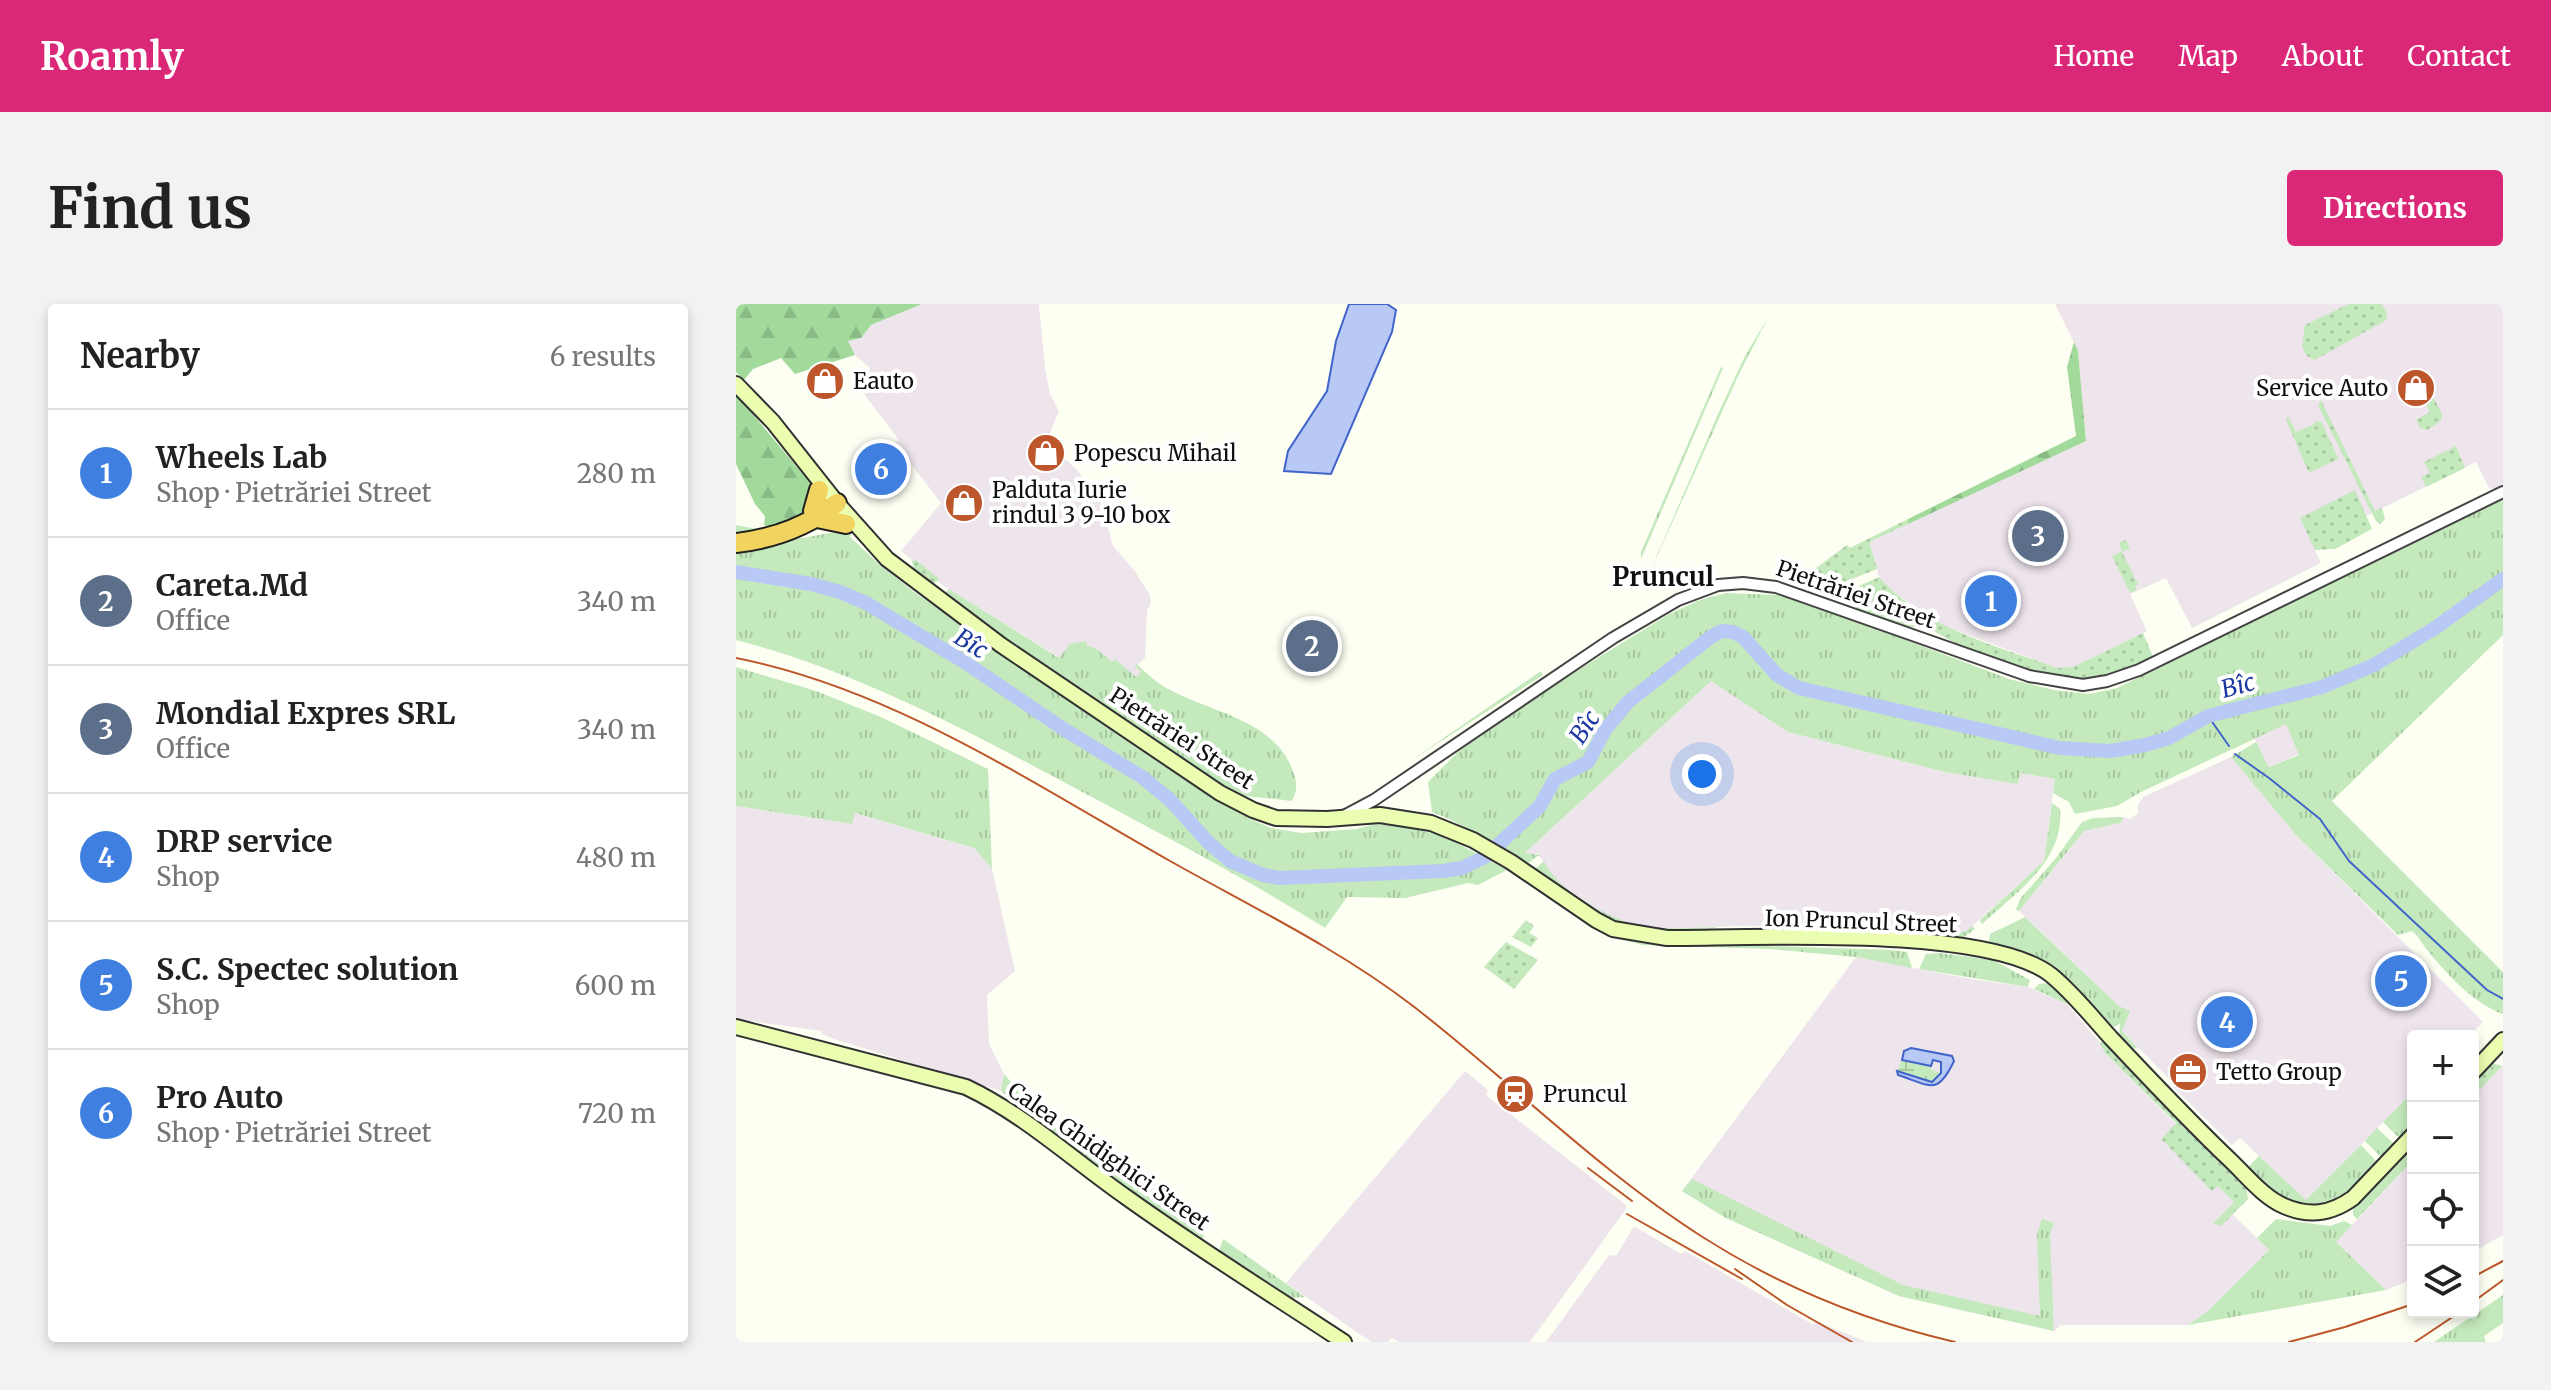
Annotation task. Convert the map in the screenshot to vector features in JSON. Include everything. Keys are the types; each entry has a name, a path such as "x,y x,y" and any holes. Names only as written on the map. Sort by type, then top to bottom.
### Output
{"highway":[{"path":"736,543 775,536 825,504 846,524"}],"street":[{"name":"Pietrăriei Street","path":"736,384 825,504 887,559 1001,645 1220,793 1276,818 1294,820 1342,817 1374,800 1613,638 1699,590 1743,583 1776,587 2029,676 2083,685 2095,684 2139,670 2503,492"},
{"name":"Pietrăriei Street","path":"846,524 881,563 918,590 941,601"},
{"name":"Ion Pruncul Street","path":"1342,817 1380,815 1410,819 1431,823 1473,840 1596,920 1631,934 1667,938 1903,940 1980,949 2030,963 2064,987 2175,1105 2261,1190 2276,1202 2307,1213 2324,1213 2342,1206 2407,1141"},
{"name":"Calea Ghidighici Street","path":"736,1027 966,1087 993,1100 1147,1212 1344,1342"},
{"path":"2479,1066 2503,1040"}],"shaded area":[{"path":"922,304 1039,304 1045,368 1050,394 1059,411 1050,433 1063,457 1078,471 1102,505 1113,546 1150,595 1145,658 1136,666 1142,672 1136,678 1116,660 1113,663 1087,645 1070,645 1060,658 942,585 901,551 941,503 895,443 899,440 864,394 870,368 855,355 847,341 861,338 871,325"},
{"path":"2055,304 2503,304 2503,487 2496,490 2489,488 2476,462 2312,543 2321,563 2192,628 2166,578 2130,594 2147,631 2073,667 2057,668 1944,626 1888,589 1879,577 1871,540 2086,441 2078,351"},
{"path":"1711,681 1788,732 1945,772 2017,784 2021,773 2055,779 2044,861 1966,932 1740,926 1664,929 1636,926 1601,912 1558,883 1538,854 1524,854"},
{"path":"2286,723 2299,754 2269,767 2254,738"},
{"path":"2231,757 2296,835 2483,1022 2475,1030 2407,1030 2407,1098 2306,1201 2240,1138 2232,1145 2173,1087 2175,1085 2122,1031 2129,1011 2119,1006 2019,911 2084,831 2120,823 2124,817 2130,819 2138,813 2143,797"},
{"path":"736,806 851,824 854,813 974,848 992,869 1015,971 987,995 989,1044 1004,1074 1001,1091 837,1040 822,1034 822,1031 736,1019"},
{"path":"1856,957 2028,987 2067,1004 2103,1046 2105,1053 2176,1124 2161,1139 2212,1190 2218,1186 2235,1203 2228,1210 2269,1250 2209,1310 2188,1325 2061,1325 2054,1331 1899,1296 1726,1218 1682,1191"},
{"path":"2503,1065 2503,1235 2479,1249 2479,1102 2479,1091"},
{"path":"1465,1071 1488,1090 1486,1095 1626,1205 1626,1209 1530,1342 1399,1342 1392,1338 1387,1342 1371,1342 1286,1283"},
{"path":"2407,1166 2407,1281 2386,1290 2336,1242"},
{"path":"1634,1226 1681,1254 1685,1251 1814,1325 1815,1321 1867,1342 1546,1342 1609,1255 1616,1256"}],"green space":[{"path":"736,304 922,304 871,325 861,338 848,341 855,355 795,374 781,358 753,369 744,380 736,372"},
{"path":"2349,304 2382,304 2387,314 2386,320 2315,360 2307,356 2302,347 2305,325"},
{"path":"1769,316 1739,374 1646,581 1718,414 1745,356"},
{"path":"2074,342 2078,351 2086,441 1908,524 1908,519 2076,436 2067,367"},
{"path":"1723,368 1641,559 1641,552"},
{"path":"2419,370 2442,414 2441,421 2427,430 2420,428 2416,420 2430,412 2411,374"},
{"path":"736,394 832,509 832,525 806,531 764,525 765,516 755,504 736,464"},
{"path":"2321,400 2375,511 2382,508 2385,519 2380,524 2318,405"},
{"path":"2288,416 2296,432 2315,424 2314,421 2322,422 2338,459 2308,471 2286,420"},
{"path":"2456,446 2465,468 2426,487 2421,477 2430,473 2424,462"},
{"path":"2355,490 2372,529 2335,549 2315,550 2300,518"},
{"path":"2503,499 2503,635 2332,801 2503,972 2503,1014 2462,987 2412,931 2398,935 2296,835 2231,757 2256,742 2269,767 2299,755 2286,724 2117,806 2075,814 2069,802 2053,793 2055,779 2021,773 2017,784 1945,772 1788,732 1711,681 1525,853 1539,855 1526,865 1469,829 1432,812 1428,782 1458,752 1507,714 1669,614 1700,600 1726,593 1779,595 1819,607 2009,679 2054,690 2089,694 2117,688"},
{"path":"1908,519 1908,524 1871,541 1877,569 1822,591 1789,583 1808,574 1847,545 1850,548"},
{"path":"736,525 802,538 836,532 851,535 879,564 914,592 1162,764 1248,818 1271,828 1301,833 1356,829 1376,824 1402,826 1444,836 1507,870 1478,885 1468,883 1405,898 1347,897 1325,928 1201,856 952,724 825,668 736,640"},
{"path":"2126,540 2130,548 2122,552 2138,584 2135,586 2137,590 2130,593 2112,556 2122,551 2119,543"},
{"path":"916,560 939,579 933,585 915,573 912,561"},
{"path":"1879,577 1897,595 1938,622 1985,643 2057,668 2073,667 2143,633 2153,657 2103,680 2083,682 2011,666 1963,648 1927,627 1907,627 1857,610 1854,596 1859,586"},
{"path":"949,589 1059,658 1070,644 1086,641 1087,645 1112,662 1115,659 1136,677 1141,672 1135,666 1137,664 1167,688 1257,729 1284,754 1293,771 1296,786 1292,801 1246,796 1214,781 990,630 944,594"},
{"path":"736,667 816,691 881,717 988,769 992,869 974,848 855,813 852,824 736,806"},
{"path":"1541,671 1543,675 1412,760"},
{"path":"2052,803 2060,809 2059,827 2055,844 2046,860 2023,887 1982,924 1980,920 2044,861"},
{"path":"2124,817 2120,823 2084,831 2019,911 2016,910 2020,899 2082,822 2093,818"},
{"path":"1544,861 1565,887 1616,918 1662,928 1716,927 1706,933 1700,930 1691,934 1615,925 1533,871"},
{"path":"1577,916 1615,936 1643,942 1892,950 1907,952 1912,968 1856,957 1771,949 1643,945 1608,936"},
{"path":"2025,917 2119,1006 2130,1011 2122,1031 2138,1048 2132,1049 2119,1037 2120,1024 2114,1027 2105,1020 2047,963 1989,942 1990,934"},
{"path":"1526,920 1534,926 1529,933 1538,938 1531,947 1512,937"},
{"path":"1972,926 1975,929 1960,940 1885,933 1879,928 1965,932"},
{"path":"1506,942 1538,960 1514,989 1484,967"},
{"path":"1926,954 1993,960 2030,980 2028,987 1919,969"},
{"path":"2050,983 2068,1001 2067,1004 2034,989 2039,984"},
{"path":"2102,1042 2107,1042 2246,1186 2248,1199 2221,1226 2213,1224 2234,1202 2218,1186 2212,1191 2161,1139 2176,1123 2105,1053"},
{"path":"1902,1060 1931,1066 1931,1070 1941,1072 1932,1082 1897,1071"},
{"path":"2492,1063 2502,1066 2479,1091 2479,1075"},
{"path":"1004,1074 1026,1099 1205,1226 1203,1240 1164,1217 1097,1169 1001,1091"},
{"path":"2407,1098 2407,1131 2402,1137 2383,1122"},
{"path":"2377,1128 2394,1144 2381,1157 2365,1141"},
{"path":"2361,1145 2377,1162 2342,1195 2328,1204 2314,1207 2300,1206 2285,1199 2247,1168 2259,1156 2306,1200"},
{"path":"2407,1150 2407,1166 2357,1219 2353,1208"},
{"path":"1692,1179 1903,1285 2040,1316 2037,1234 2042,1219 2054,1223 2050,1235 2054,1331 1899,1296 1726,1218 1682,1191"},
{"path":"2276,1219 2330,1226 2344,1221 2352,1225 2336,1242 2386,1290 2188,1325 2209,1310 2269,1250 2257,1238"},
{"path":"1223,1239 1305,1297 1286,1298 1219,1251"},
{"path":"2503,1295 2503,1323 2484,1336 2486,1342 2434,1342 2469,1318 2479,1318 2479,1311"}],"water":[{"path":"1349,304 1387,304 1396,310 1392,332 1331,474 1284,471 1288,451 1327,391 1336,341"},
{"path":"1911,1048 1952,1056 1954,1061 1943,1080 1932,1085 1898,1075 1897,1071 1932,1082 1941,1073 1941,1062 1933,1060 1931,1066 1902,1060 1904,1051"}],"waterway":[{"name":"Bîc","path":"736,572 811,584 866,603 966,663 1142,777 1170,800 1230,861 1263,875 1279,878 1443,871 1462,868 1485,857 1540,806 1555,779 1588,762 1605,730 1628,702 1722,631 1743,637 1777,675 1799,688 2060,748 2110,751 2169,738 2208,716 2322,687 2374,665 2435,628 2503,579"},
{"path":"2208,716 2229,746"},
{"path":"2235,754 2320,819 2349,861 2487,990 2503,999"}],"railway":[{"path":"736,658 794,672 851,692 906,715 1013,771 1294,929 1385,985 1626,1183 1701,1236 1761,1271 1824,1300 1888,1324 1955,1342"},
{"path":"1588,1168 1632,1201"},
{"path":"1627,1214 1742,1279"},
{"path":"2479,1274 2503,1261"},
{"path":"1735,1269 1787,1305 1852,1342"},
{"path":"2479,1298 2503,1280"},
{"path":"2289,1342 2407,1306"},
{"path":"2415,1342 2451,1318"}],"place":[{"name":"Eauto","path":"825,381"},
{"name":"Service Auto","path":"2416,388"},
{"name":"Popescu Mihail","path":"1046,453"},
{"name":"Pro Auto","path":"881,469"},
{"name":"Palduta Iurie rindul 3 9-10 box","path":"964,503"},
{"name":"Mondial Expres SRL","path":"2038,536"},
{"name":"Wheels Lab","path":"1991,601"},
{"name":"Careta.Md","path":"1312,646"},
{"name":"S.C. Spectec solution","path":"2401,981"},
{"name":"DRP service","path":"2227,1022"},
{"name":"Tetto Group","path":"2188,1072"},
{"name":"Pruncul","path":"1515,1094"}],"district":[{"name":"Pruncul","path":"1663,577"}]}
